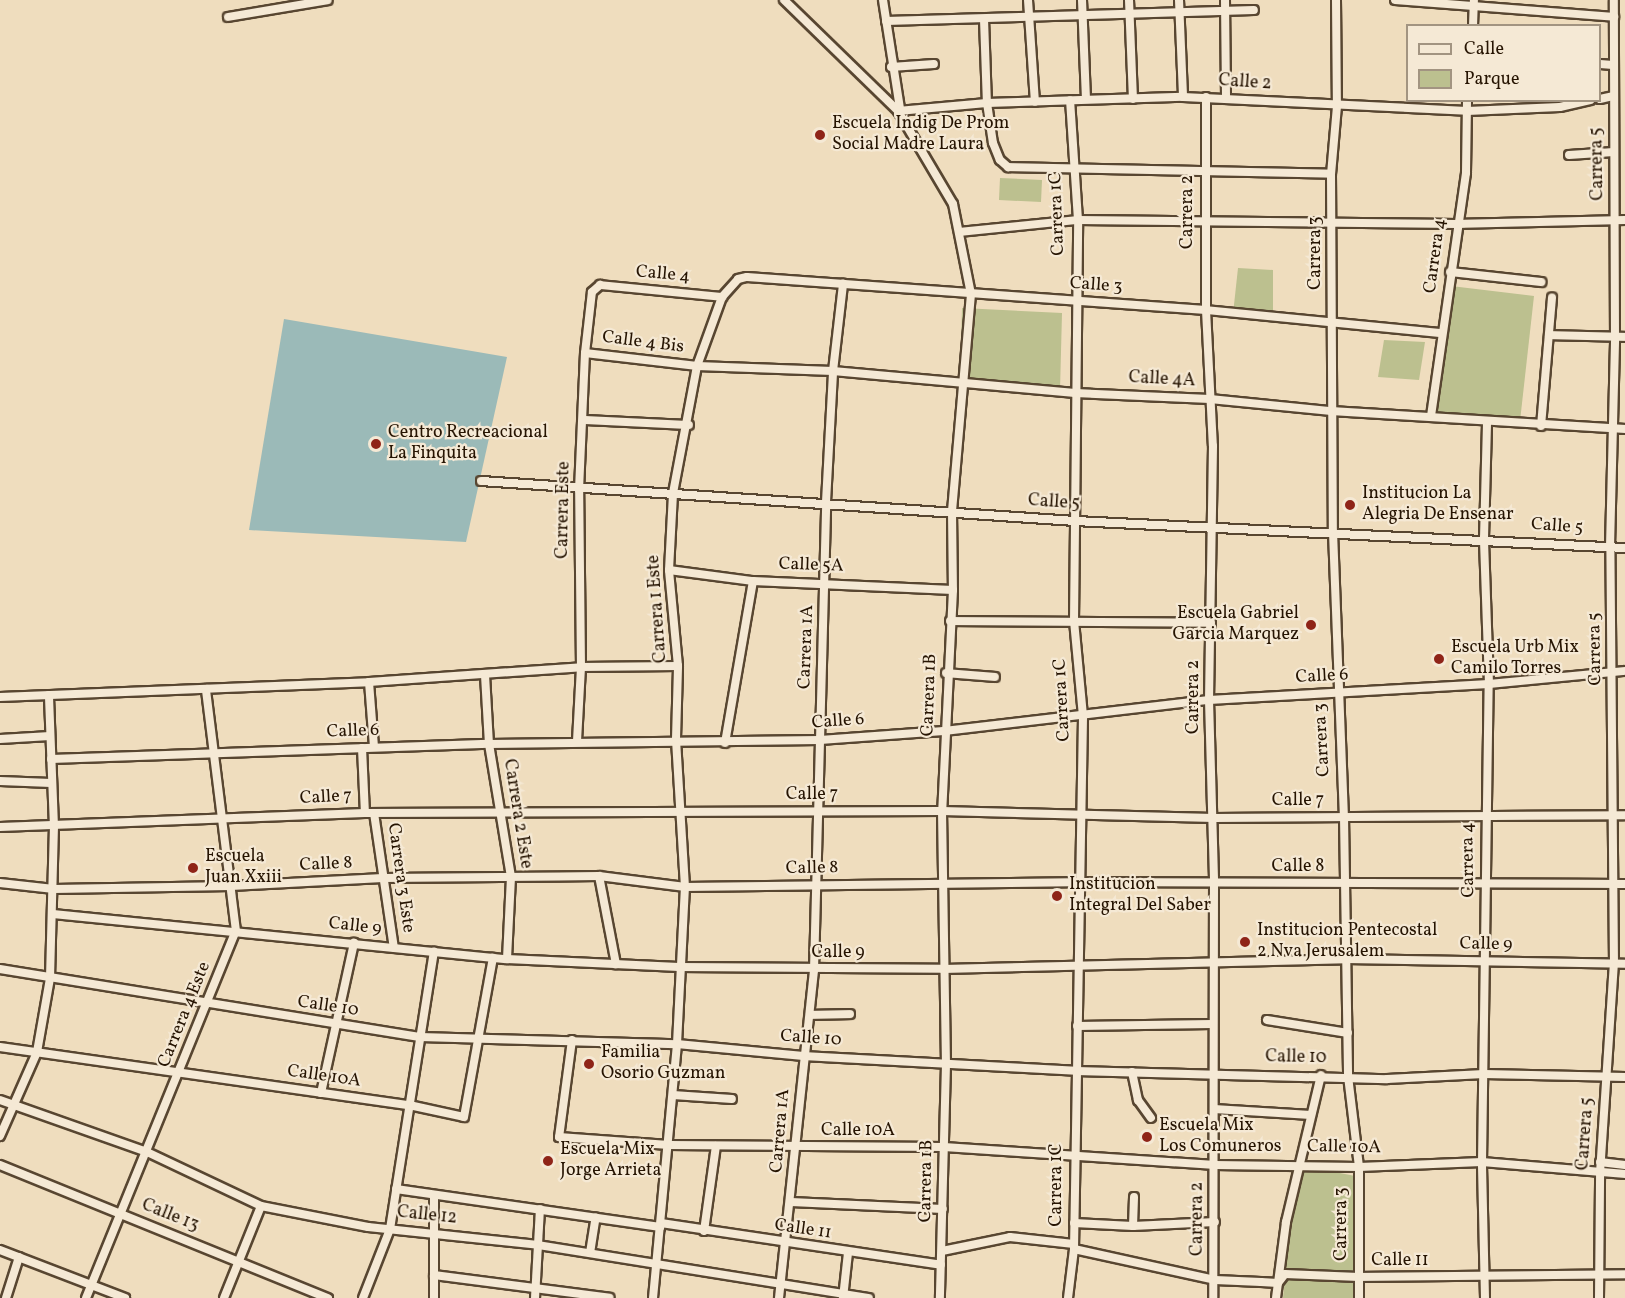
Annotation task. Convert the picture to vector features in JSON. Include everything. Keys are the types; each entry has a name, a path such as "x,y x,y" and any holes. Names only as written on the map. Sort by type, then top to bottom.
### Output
{"street":[{"path":"228,17 328,0"},
{"path":"784,0 899,110"},
{"name":"Carrera 1B","path":"883,0 899,110 953,204 971,294 952,512 953,590 944,731 940,884 946,1064 940,1298"},
{"path":"1029,0 1035,102"},
{"path":"1082,0 1086,99"},
{"path":"1129,0 1133,99"},
{"path":"1179,0 1183,97"},
{"path":"1225,0 1226,99"},
{"name":"Carrera 3","path":"1336,0 1337,106 1332,175 1333,532 1337,692 1346,884 1348,1076 1359,1167 1359,1298"},
{"path":"1395,0 1474,4 1614,17"},
{"name":"Carrera 5","path":"1599,1298 1600,1162 1614,964 1613,671 1610,547 1620,337 1620,220 1614,152 1614,0"},
{"path":"1473,24 1474,4"},
{"path":"886,21 1254,10"},
{"path":"984,19 987,103 993,143 1003,164 1072,171 1332,175"},
{"path":"891,67 934,64"},
{"path":"1601,64 1614,65"},
{"name":"Calle 2","path":"899,110 987,103 1183,97 1467,111 1560,107 1581,102"},
{"name":"Carrera 2","path":"1206,97 1204,221 1213,446 1209,529 1211,623 1209,700 1214,818 1212,1024 1215,1165 1214,1298"},
{"path":"1601,99 1613,98"},
{"name":"Carrera 1C","path":"1068,1298 1074,1246 1073,1158 1083,716 1074,621 1077,216 1072,171 1070,100"},
{"name":"Carrera 4","path":"1431,417 1463,184 1467,102"},
{"path":"1569,155 1614,152"},
{"path":"959,232 1077,216 1204,221 1457,224 1620,220"},
{"path":"1450,272 1541,282"},
{"name":"Calle 3","path":"747,277 1206,310 1441,333"},
{"name":"Carrera 1 Este","path":"654,1298 677,1044 679,967 685,887 676,739 678,666 669,570 673,493 689,425 697,366 722,297 738,279 747,277"},
{"name":"Carrera 1A","path":"779,1298 798,1148 803,1056 814,970 819,885 818,811 826,582 826,502 833,371 843,284"},
{"name":"Calle 4","path":"600,285 722,297"},
{"name":"Carrera Este","path":"577,741 581,667 579,490 584,420 585,353 592,292 600,285"},
{"path":"1541,426 1552,297"},
{"path":"1549,335 1620,337"},
{"name":"Calle 4 Bis","path":"585,353 697,366"},
{"name":"Calle 4A","path":"697,366 833,371 1075,393 1210,399 1331,411 1541,426 1625,429"},
{"path":"584,420 689,425"},
{"name":"Carrera 4","path":"1485,1298 1482,1162 1487,884 1484,816 1489,684 1484,538 1487,421"},
{"name":"Calle 5","path":"481,481 579,490 826,502 1209,529 1484,538 1625,548"},
{"name":"Calle 5A","path":"669,570 753,580 953,590"},
{"path":"724,743 753,580"},
{"path":"950,621 1211,623"},
{"path":"0,697 369,682 581,667 678,666"},
{"name":"Calle 6","path":"51,759 577,741 676,739 724,743 820,740 944,731 1209,700 1489,684 1625,671"},
{"path":"946,673 995,677"},
{"name":"Carrera 2 Este","path":"485,675 489,744 511,877 507,959"},
{"path":"369,682 374,747"},
{"name":"Carrera 4 Este","path":"86,1298 208,1005 236,931 220,820 206,689"},
{"path":"0,1136 17,1103 36,1052 50,978 54,827 49,695"},
{"path":"0,740 50,736"},
{"name":"Carrera 3 Este","path":"362,748 370,813 394,948"},
{"path":"0,782 51,783"},
{"name":"Calle 7","path":"0,827 54,827 370,813 502,812 942,811 1214,818 1625,815"},
{"path":"599,876 616,964"},
{"name":"Calle 8","path":"0,883 54,889 231,886 383,878 599,876 685,887 1079,882 1625,884"},
{"name":"Calle 9","path":"53,914 492,958 679,967 814,970 943,969 1347,959 1625,963"},
{"path":"321,1093 354,943"},
{"path":"363,1298 390,1229 434,951"},
{"path":"478,1038 492,958"},
{"name":"Calle 10","path":"0,969 208,1005 420,1037 677,1044 803,1056 1076,1071 1348,1076 1387,1080 1484,1074 1625,1077"},
{"path":"810,1015 850,1014"},
{"path":"1267,1020 1348,1033"},
{"path":"1077,1026 1212,1024"},
{"name":"Calle 10A","path":"0,1047 409,1105 464,1117 478,1038"},
{"name":"Calle 10A","path":"572,1040 559,1137 669,1145 798,1148 944,1147 1073,1158 1215,1165 1298,1163 1359,1167 1482,1162 1625,1174"},
{"path":"1132,1072 1138,1100 1151,1118"},
{"path":"1276,1298 1298,1163 1321,1076"},
{"path":"673,1095 732,1099"},
{"name":"Calle 12","path":"0,1100 17,1103 147,1152 261,1206 390,1229 538,1245 843,1296 869,1298"},
{"path":"1214,1109 1311,1115"},
{"path":"704,1231 716,1146"},
{"path":"1600,1162 1625,1165"},
{"name":"Calle 13","path":"0,1166 328,1298"},
{"name":"Calle 11","path":"396,1189 941,1265"},
{"path":"434,1195 434,1298"},
{"path":"1133,1226 1134,1197"},
{"path":"791,1202 943,1209"},
{"path":"224,1298 261,1206"},
{"path":"535,1298 540,1209"},
{"path":"591,1253 596,1217"},
{"path":"1074,1223 1133,1226 1215,1222"},
{"name":"Calle 11","path":"942,1251 1010,1237 1074,1246 1215,1280 1278,1283 1285,1274 1359,1278 1625,1274"},
{"path":"0,1250 125,1298"},
{"path":"843,1296 848,1253"},
{"path":"6,1298 20,1257"},
{"path":"434,1275 610,1298"}],"green space":[{"path":"1000,178 1042,180 1041,202 999,200"},
{"path":"1238,268 1273,270 1273,315 1233,314"},
{"path":"1451,286 1534,296 1520,421 1437,412"},
{"path":"962,308 1062,313 1060,390 960,382"},
{"path":"1384,340 1425,342 1419,380 1378,377"},
{"path":"1300,1165 1355,1176 1356,1276 1282,1273"},
{"path":"1285,1276 1355,1282 1356,1298 1283,1298"}],"water":[{"name":"Centro Recreacional La Finquita","path":"284,319 507,357 466,542 249,530"}],"place":[{"name":"Escuela Indig De Prom Social Madre Laura","path":"820,135"},
{"name":"Centro Recreacional La Finquita","path":"376,444"},
{"name":"Institucion La Alegria De Ensenar","path":"1350,505"},
{"name":"Escuela Gabriel Garcia Marquez","path":"1311,625"},
{"name":"Escuela Urb Mix Camilo Torres","path":"1439,659"},
{"name":"Escuela Juan Xxiii","path":"193,868"},
{"name":"Institucion Integral Del Saber","path":"1057,896"},
{"name":"Institucion Pentecostal 2 Nva Jerusalem","path":"1245,942"},
{"name":"Familia Osorio Guzman","path":"589,1064"},
{"name":"Escuela Mix Los Comuneros","path":"1147,1137"},
{"name":"Escuela Mix Jorge Arrieta","path":"548,1161"}]}
